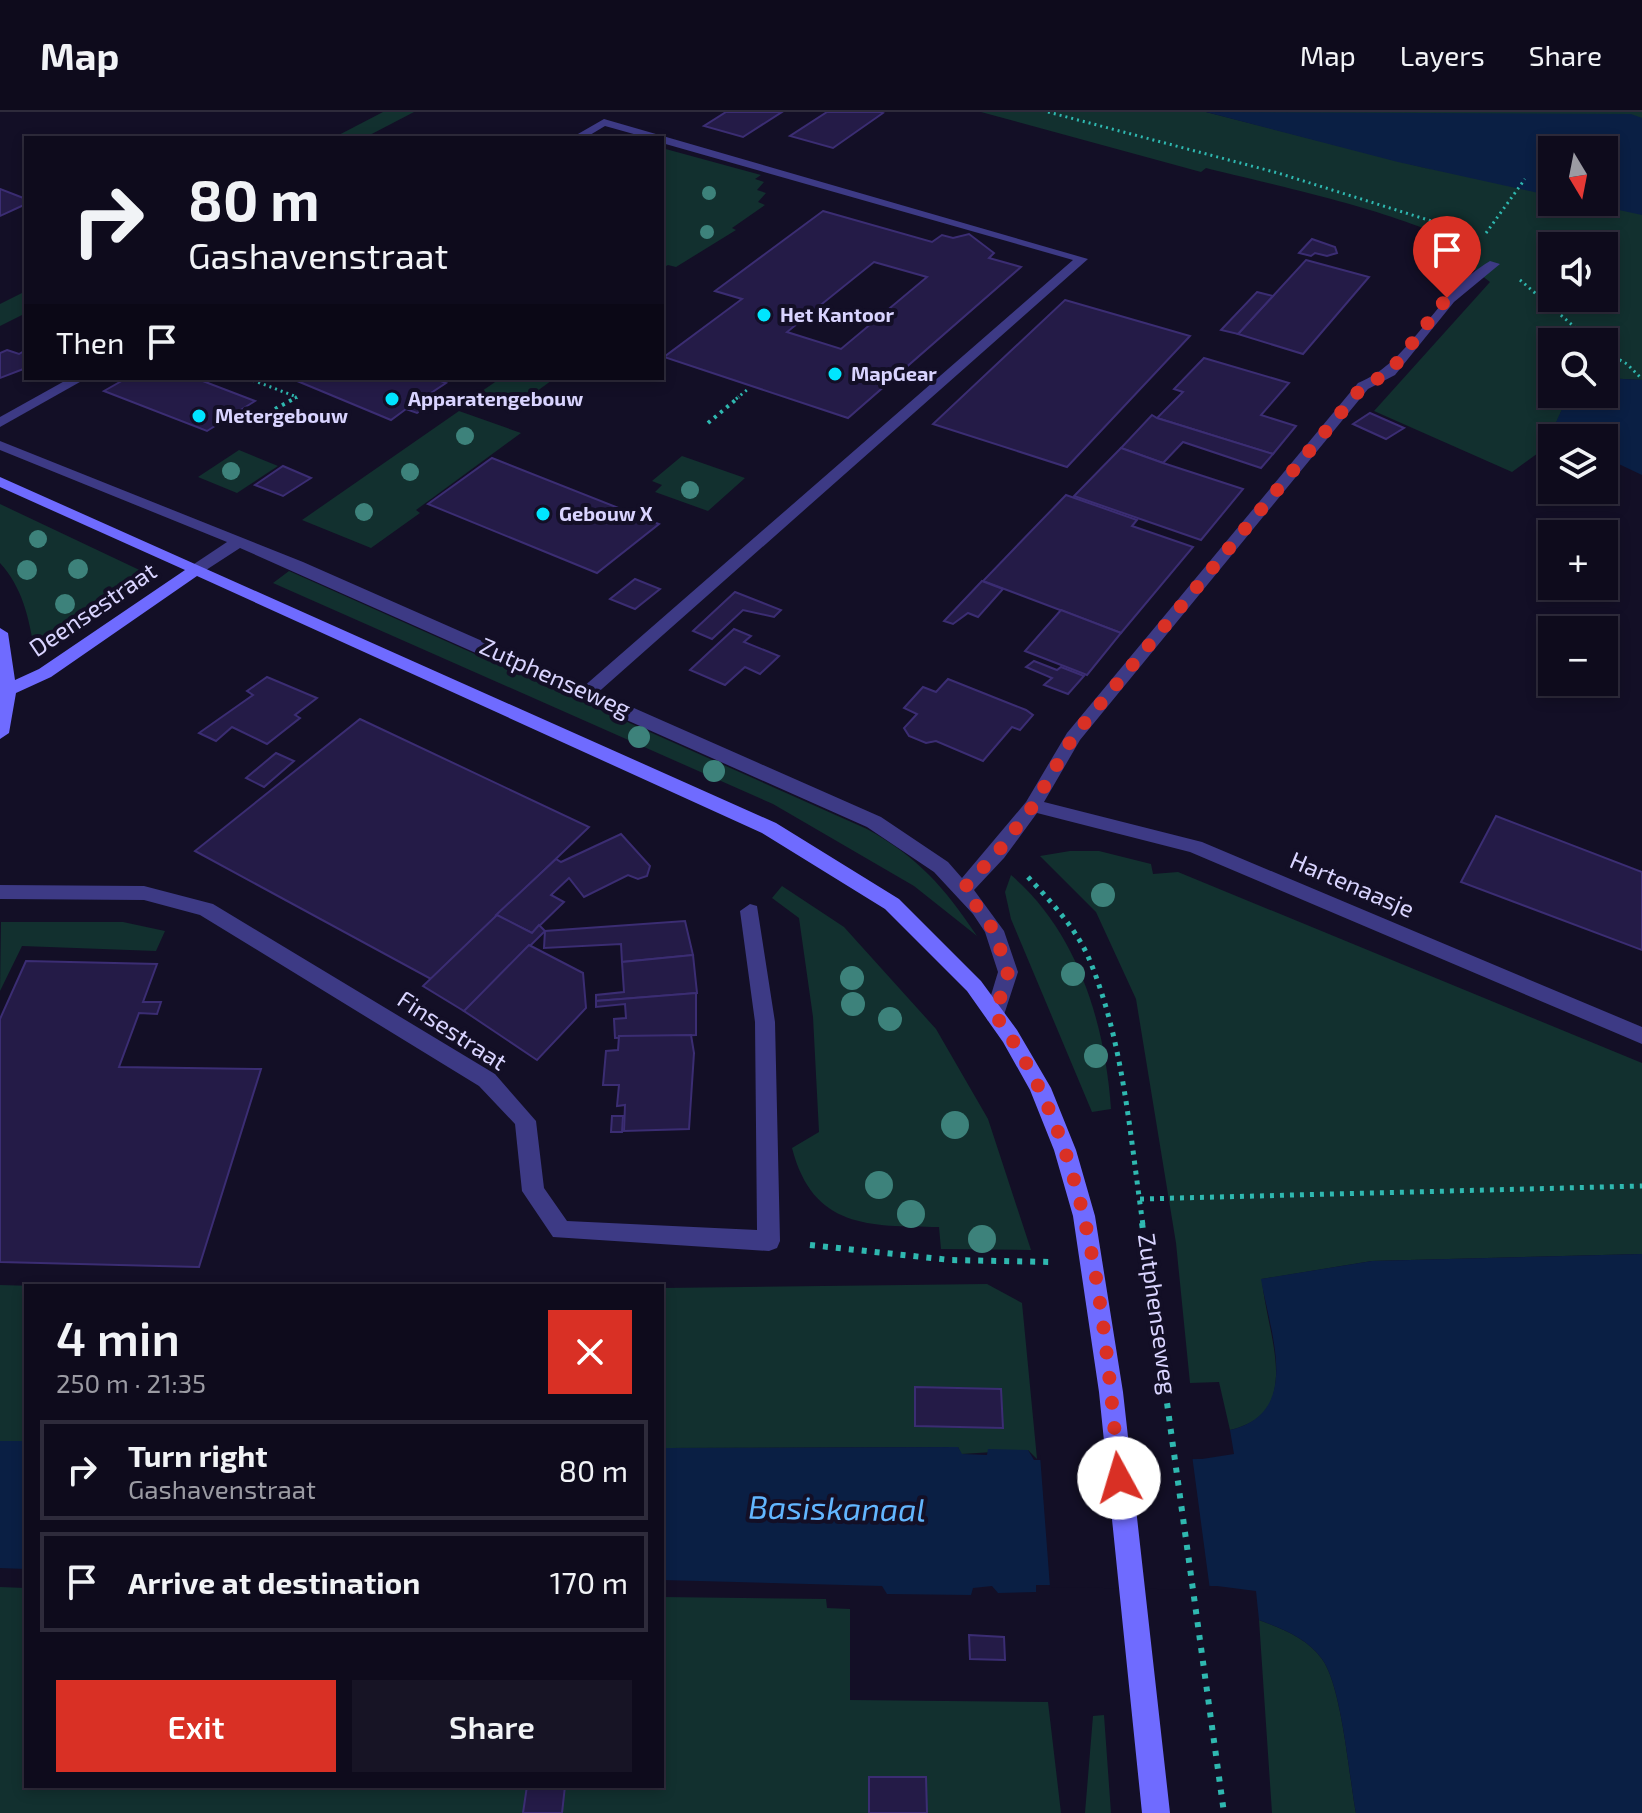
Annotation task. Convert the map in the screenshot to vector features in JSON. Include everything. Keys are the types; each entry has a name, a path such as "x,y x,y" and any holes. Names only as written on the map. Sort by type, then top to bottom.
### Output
{"street":[{"path":"580,136 604,122 654,136"},
{"path":"588,692 1082,259 664,139"},
{"path":"964,888 997,853 1033,806 1073,737 1363,386 1389,373 1447,298 1477,273 1494,264"},
{"path":"0,423 76,380"},
{"name":"Zutphenseweg","path":"0,445 238,542 588,692 874,822 917,848 964,888 994,931 1008,972 995,1015"},
{"name":"Zutphenseweg","path":"0,481 719,804 803,846 892,904 956,966 995,1015 1024,1059 1054,1119 1076,1183 1093,1263 1156,1813"},
{"name":"Deensestraat","path":"8,690 45,673 238,542"},
{"path":"0,633 8,690 0,733"},
{"name":"Hartenaasje","path":"1033,806 1195,847 1642,1036"},
{"name":"Finsestraat","path":"0,892 144,893 206,909 487,1080 525,1121 533,1191 561,1230 769,1241"},
{"path":"750,911 765,1022 769,1241"}],"path":[{"path":"1048,112 1278,173 1441,222 1482,238 1498,245 1494,264 1522,282 1576,328"},
{"path":"1482,238 1525,179"},
{"path":"1618,359 1640,377"},
{"path":"252,380 297,397 275,409"},
{"path":"708,423 748,389"},
{"name":"Zutphenseweg","path":"997,853 1037,884 1061,914 1089,959 1116,1046 1176,1449 1224,1813"},
{"path":"1140,1199 1642,1186"},
{"path":"769,1241 950,1260 1093,1263"}],"green space":[{"path":"383,112 414,112 368,136 337,136"},
{"path":"981,112 1206,112 1433,170 1219,112 1642,112 1642,380 1618,379 1618,328 1538,328 1538,408 1563,408 1556,424 1538,424 1538,453 1512,472 1374,411 1490,282 1469,266 1470,257 1455,243 1427,230 1306,192 1206,168 1201,172"},
{"path":"664,149 761,175 755,179 764,182 757,190 766,193 758,202 765,205 732,228 736,230 676,267 664,267"},
{"path":"24,292 24,314 0,326 0,304"},
{"path":"498,380 552,380 518,405 482,391"},
{"path":"459,411 521,433 416,510 420,513 371,548 302,520"},
{"path":"239,450 278,466 237,493 198,477"},
{"path":"682,456 745,478 708,511 655,492 662,485 652,481"},
{"path":"0,504 150,575 34,649 23,603 14,582 0,563"},
{"path":"289,571 867,829 901,851 929,875 977,936 914,886 773,804 273,583"},
{"path":"1070,851 1099,851 1151,864 1153,874 1178,872 1642,1063 1642,1254 1372,1261 1262,1279 1274,1346 1275,1389 1268,1407 1253,1421 1230,1430 1219,1382 1190,1383 1176,1243 1136,999 1096,912 1040,856"},
{"path":"1011,875 1054,924 1084,982 1102,1045 1111,1109 1092,1112 1011,919 1005,892"},
{"path":"782,886 844,927 936,1029 988,1119 1031,1250 941,1249 939,1227 889,1226 847,1218 829,1208 814,1194 801,1175 792,1148 819,1132 813,1017 799,918 772,898"},
{"path":"1,922 123,922 165,931 156,951 22,946 0,991"},
{"path":"987,1284 1022,1303 1037,1459 1028,1450 961,1454 958,1447 664,1448 664,1288"},
{"path":"0,1285 24,1286 24,1441 0,1441"},
{"path":"0,1587 24,1588 24,1788 664,1788 664,1597 826,1599 827,1608 850,1609 850,1700 1048,1702 1061,1813 0,1813"},
{"path":"1259,1620 1302,1640 1322,1659 1329,1672 1340,1710 1356,1813 1272,1813"},
{"path":"1104,1715 1111,1813 1085,1813 1093,1716"}],"water":[{"path":"1206,112 1631,114 1642,118 1642,215 1618,210 1618,136 1538,136 1538,193 1398,162"},
{"path":"1618,379 1642,380 1642,475 1618,464 1618,424 1555,424 1563,408 1618,408"},
{"name":"Basiskanaal","path":"1642,1254 1642,1813 1356,1813 1340,1710 1329,1672 1322,1659 1302,1640 1259,1620 1256,1591 1217,1586 1036,1585 1036,1592 998,1593 992,1586 973,1588 971,1595 887,1594 882,1586 664,1580 664,1448 958,1447 962,1454 987,1455 988,1449 1028,1450 1034,1460 1202,1459 1234,1454 1230,1430 1253,1421 1267,1407 1274,1389 1274,1346 1261,1279 1372,1261"},
{"path":"0,1441 24,1441 24,1569 0,1568"}],"pier":[{"path":"1040,1455 1192,1455 1210,1590 1050,1587"}],"building":[{"path":"726,112 782,112 743,137 704,126"},
{"path":"827,112 883,113 833,148 790,136"},
{"path":"0,189 24,198 24,205 0,216"},
{"name":"Het Kantoor","path":"823,211 932,242 942,235 953,238 969,234 994,253 989,258 1021,267 848,418 664,357 742,299 715,291","holes":["874,262 927,277 841,349 787,332"]},
{"path":"1312,239 1335,247 1337,253 1327,256 1315,253 1311,256 1299,253"},
{"path":"1306,260 1369,277 1303,354 1238,334"},
{"path":"1257,292 1273,296 1238,334 1221,330"},
{"path":"1065,300 1190,336 1067,467 933,424"},
{"path":"7,350 19,354 24,351 24,369 0,378 0,353"},
{"path":"1204,358 1289,383 1261,415 1296,426 1273,454 1157,418 1183,392 1174,389"},
{"name":"Metergebouw","path":"123,380 200,380 255,401 207,431 104,391"},
{"name":"Apparatengebouw","path":"295,380 438,380 446,383 431,393 442,397 417,413 406,409 391,420"},
{"path":"1370,413 1404,428 1386,439 1353,424"},
{"path":"1152,415 1273,454 1261,468 1183,442 1163,463 1121,448"},
{"path":"1121,448 1243,489 1201,540 1074,496"},
{"name":"Gebouw X","path":"492,458 659,524 597,573 428,504"},
{"path":"283,466 311,478 283,496 255,485"},
{"path":"1066,495 1137,520 1132,526 1193,547 1121,633 983,581"},
{"path":"635,579 660,589 635,609 610,599"},
{"path":"982,581 1003,589 978,617 968,613 953,624 944,621"},
{"path":"735,592 781,610 774,617 743,610 712,639 693,631"},
{"path":"1061,610 1121,633 1087,675 1025,651"},
{"path":"734,629 751,636 744,642 779,656 760,674 745,667 725,685 690,670"},
{"path":"1034,661 1084,676 1068,694 1044,685 1052,678 1026,667"},
{"path":"267,677 317,698 295,715 300,718 267,744 232,727 216,741 199,733 253,695 247,691"},
{"path":"948,679 1033,715 1020,730 1012,727 983,761 936,741 926,743 909,736 904,728 917,714 904,708 923,687 936,692"},
{"path":"360,719 589,827 431,979 195,851"},
{"path":"276,753 294,761 264,787 246,778"},
{"path":"1496,816 1642,872 1642,950 1461,882"},
{"path":"621,834 650,866 647,876 638,879 628,875 584,897 569,878 551,895 564,902 532,933 496,915 556,859 561,862"},
{"path":"497,915 532,933 539,925 545,931 464,1011 423,986"},
{"path":"685,921 693,955 622,962 621,944 544,948 545,931"},
{"path":"529,945 583,973 586,1008 537,1060 464,1011"},
{"path":"693,955 697,993 596,1001 596,995 624,992 622,962"},
{"path":"26,961 157,964 143,1002 161,1002 157,1014 139,1013 119,1067 261,1069 199,1267 0,1262 0,1019"},
{"path":"696,993 696,1035 615,1038 614,1019 626,1018 625,1004 596,1007 596,1001"},
{"path":"691,1035 694,1053 689,1129 624,1131 625,1105 617,1106 619,1085 603,1085 606,1051 618,1050 619,1036"},
{"path":"612,1116 623,1116 622,1132 611,1132"},
{"path":"915,1387 1001,1389 1003,1428 915,1426"},
{"path":"969,1635 1004,1637 1005,1660 970,1659"},
{"path":"869,1777 926,1777 927,1813 869,1813"},
{"path":"527,1788 565,1788 562,1813 523,1813"}],"place":[{"name":"Het Kantoor","path":"764,315"},
{"name":"MapGear","path":"835,374"},
{"name":"Apparatengebouw","path":"392,399"},
{"name":"Metergebouw","path":"199,416"},
{"name":"Gebouw X","path":"543,514"}],"route":[{"path":"1119,1478 1093,1263 1076,1183 1040,1088 995,1015 1008,972 994,931 964,888 997,853 1033,806 1073,737 1363,386 1389,373 1447,298"}]}
